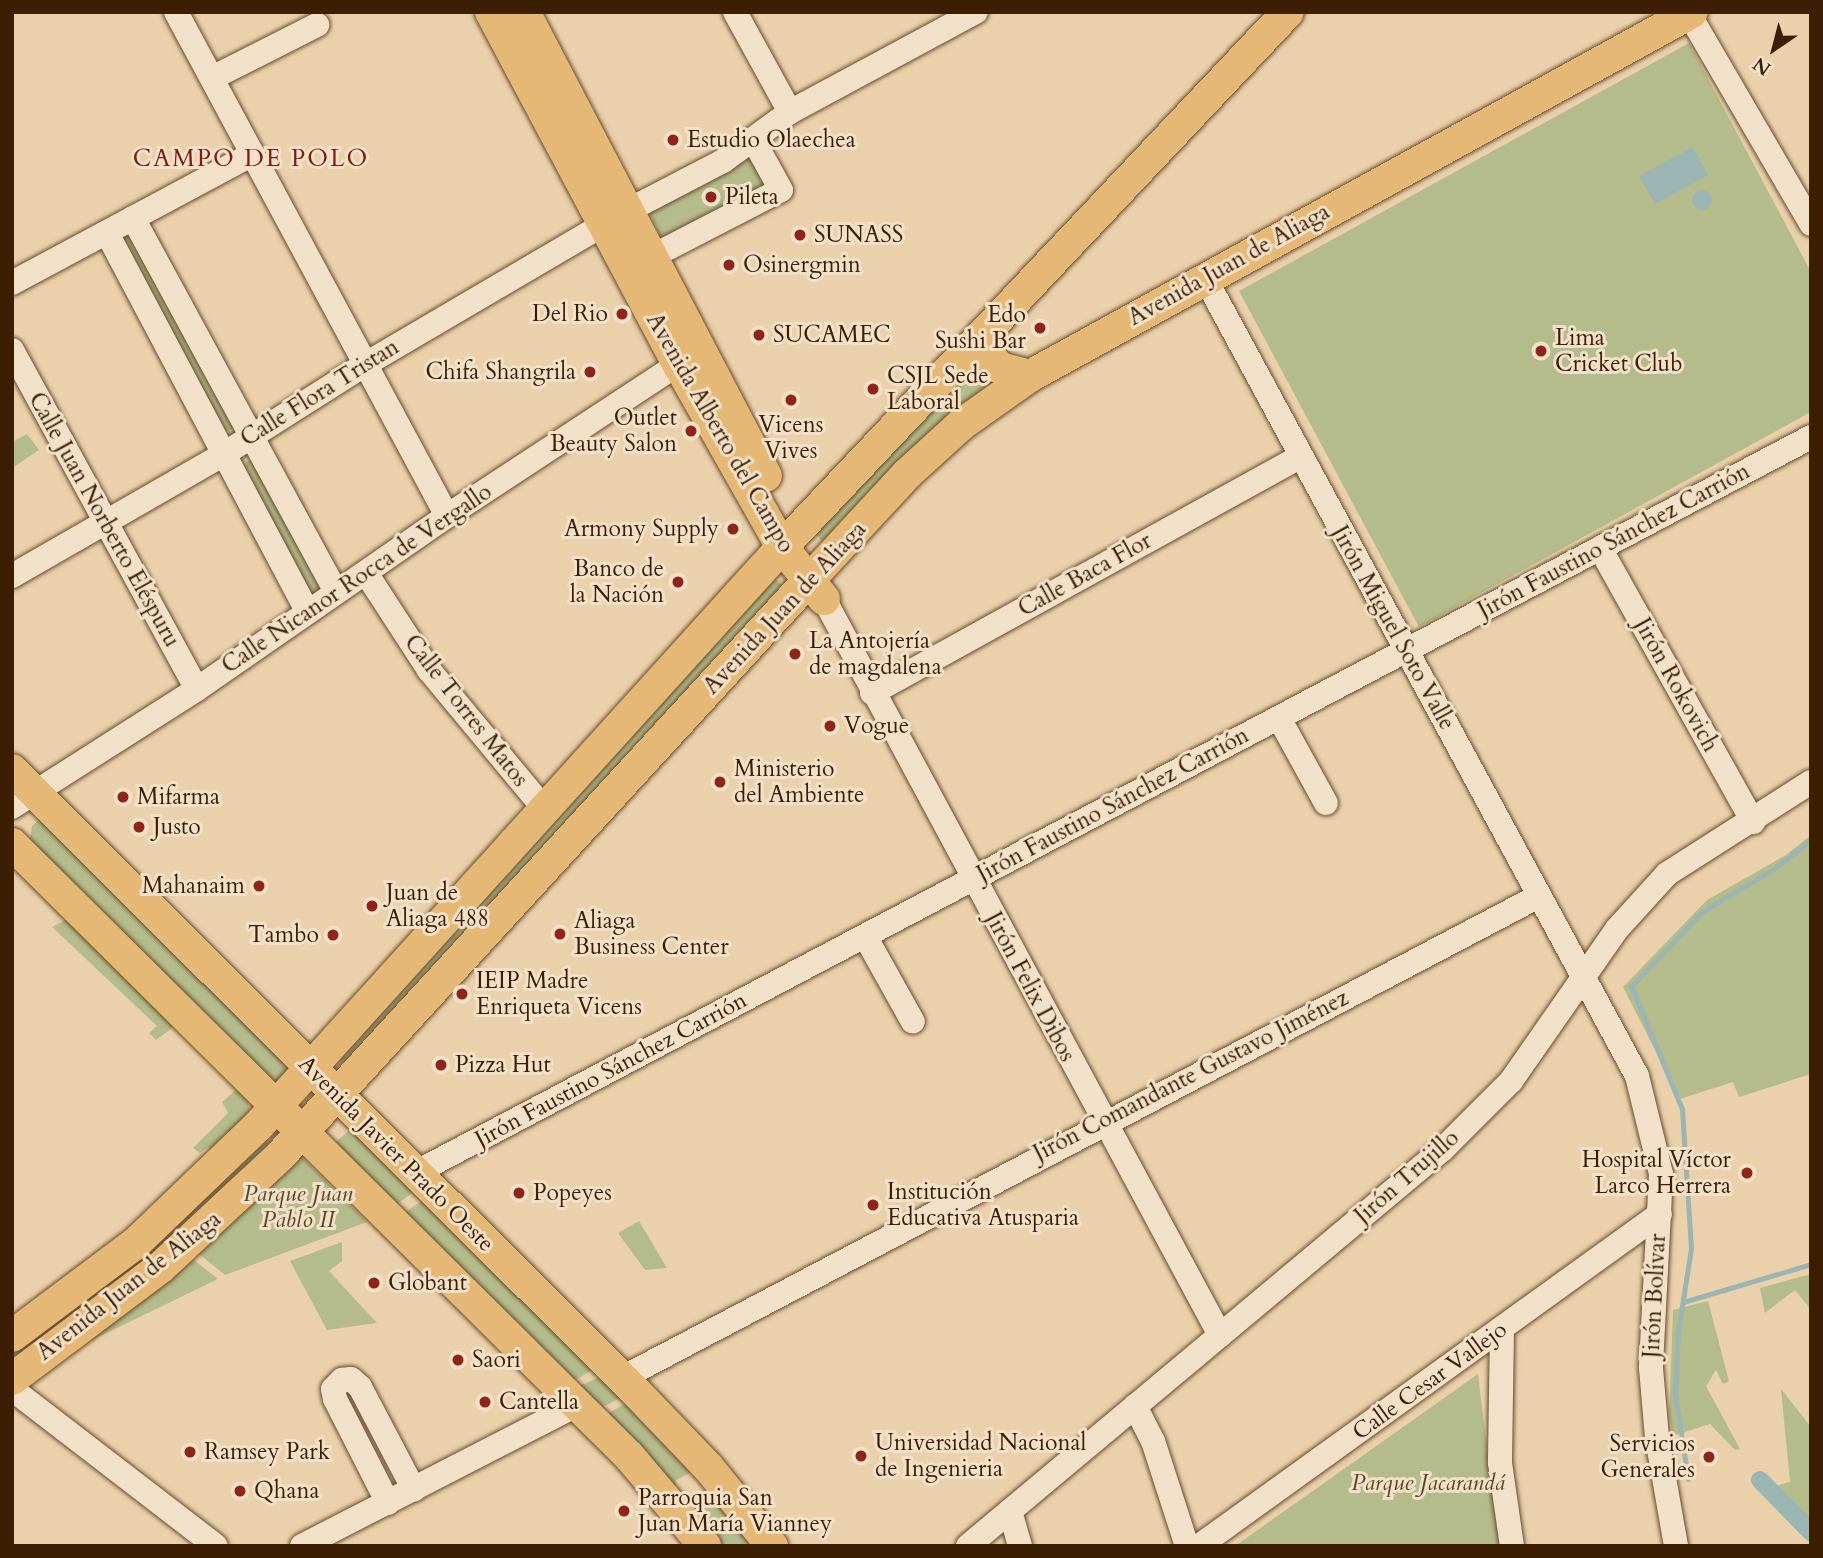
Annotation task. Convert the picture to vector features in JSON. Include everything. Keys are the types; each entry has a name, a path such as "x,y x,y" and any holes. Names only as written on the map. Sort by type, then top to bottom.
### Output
{"main road":[{"name":"Avenida Alberto del Campo","path":"491,12 616,218 789,540 817,583"},
{"name":"Avenida Alberto del Campo","path":"524,12 616,218 651,257 689,357"},
{"name":"Avenida Juan de Aliaga","path":"12,1336 137,1242 276,1108 789,540 1287,12"},
{"name":"Avenida Juan de Aliaga","path":"12,1379 161,1267 302,1134 779,613 817,583 907,474 994,400 1030,376 1205,278 1688,13"},
{"path":"984,335 992,359 1000,368 1030,376"},
{"path":"959,362 979,367 987,374 994,400"},
{"path":"747,586 758,581 775,586 781,596 779,613"},
{"name":"Avenida Javier Prado Oeste","path":"19,790 338,1096 622,1378 708,1467 772,1546"},
{"path":"12,844 668,1497 705,1546"},
{"path":"325,1157 322,1138 328,1125 343,1117 360,1119"}],"street":[{"path":"176,12 447,516"},
{"path":"735,12 790,113"},
{"name":"Calle Flora Tristan","path":"12,576 224,454 364,365 754,141 790,113 976,12"},
{"path":"1688,13 1803,191 1811,224"},
{"path":"212,78 317,24"},
{"path":"651,257 780,190 754,141"},
{"path":"12,283 253,154"},
{"path":"133,218 336,592"},
{"path":"107,233 308,612"},
{"name":"Jirón Miguel Soto Valle","path":"1205,278 1299,457 1584,975"},
{"name":"Calle Juan Norberto Eléspuru","path":"12,350 197,689"},
{"name":"Calle Nicanor Rocca de Vergallo","path":"19,790 197,689 447,516 689,357"},
{"name":"Jirón Faustino Sánchez Carrión","path":"415,1173 1811,437"},
{"name":"Calle Baca Flor","path":"872,693 1299,457"},
{"name":"Jirón Rokovich","path":"1600,548 1753,822"},
{"name":"Calle Torres Matos","path":"366,573 436,679 546,811"},
{"name":"Jirón Felix Dibos","path":"817,583 872,693 1220,1335"},
{"path":"1279,718 1326,803"},
{"name":"Jirón Trujillo","path":"968,1546 1443,1149 1511,1081 1617,929 1667,874 1703,847 1753,822 1811,782"},
{"name":"Jirón Comandante Gustavo Jiménez","path":"622,1378 1103,1122 1539,896"},
{"path":"865,936 914,1022"},
{"name":"Jirón Bolívar","path":"1584,975 1637,1076 1661,1174 1651,1368 1657,1438 1676,1546"},
{"name":"Calle Cesar Vallejo","path":"1199,1546 1503,1330 1660,1214"},
{"path":"1503,1330 1500,1463 1512,1546"},
{"path":"388,1503 335,1399 334,1389 342,1380 351,1379 360,1387 414,1490"},
{"path":"12,1389 216,1546"},
{"path":"302,1546 576,1405"},
{"path":"1135,1406 1153,1441 1187,1546"},
{"path":"1010,1511 1020,1546"}],"green space":[{"name":"Lima Cricket Club","path":"1689,43 1811,272 1811,412 1419,627 1239,291"},
{"path":"752,157 769,190 664,244 649,211"},
{"path":"131,220 244,422 215,438 116,227"},
{"path":"984,335 1011,374 833,556 807,522"},
{"path":"27,434 39,450 12,468 12,442"},
{"path":"261,454 332,585 305,607 232,470"},
{"path":"767,570 792,596 352,1069 336,1056"},
{"path":"44,816 310,1069 283,1099 29,847 32,826"},
{"path":"1811,835 1811,1074 1739,1097 1733,1082 1680,1099 1623,987 1707,900 1786,855"},
{"path":"69,918 176,1025 156,1040 149,1033 157,1026 52,927"},
{"path":"237,1089 248,1099 250,1121 214,1153 208,1147 200,1153 193,1148 228,1113 222,1102"},
{"path":"353,1127 416,1190 393,1207 331,1146"},
{"path":"261,1135 275,1148 154,1263 12,1366 12,1347"},
{"name":"Parque Juan Pablo II","path":"298,1153 367,1222 225,1275 199,1254"},
{"path":"425,1199 596,1368 572,1382 401,1215"},
{"path":"639,1221 667,1268 645,1270 618,1233"},
{"path":"342,1242 342,1261 329,1271 377,1323 327,1330 290,1261"},
{"path":"190,1257 218,1279 49,1361"},
{"path":"1811,1274 1811,1310 1795,1290 1765,1313 1760,1288"},
{"path":"1708,1301 1729,1381 1723,1384 1716,1370 1706,1386 1740,1449 1735,1450 1710,1424 1673,1436 1669,1416 1673,1310"},
{"name":"Parque Jacarandá","path":"1478,1374 1499,1546 1235,1546"},
{"path":"603,1375 624,1396 599,1409 578,1387"},
{"path":"1781,1389 1811,1427 1811,1524 1772,1487 1790,1482"},
{"path":"630,1401 696,1470 676,1480 676,1491 605,1415"},
{"path":"709,1486 759,1546 714,1546 684,1504"}],"water":[{"path":"1693,147 1708,175 1655,204 1639,176"},
{"path":"1702,190 1709,193 1712,200 1709,207 1702,210 1695,207 1692,200 1695,193"}],"waterway":[{"path":"1688,1479 1675,1394 1678,1332 1691,1248 1682,1109 1631,986 1703,911 1772,870 1811,840"},
{"path":"1683,1302 1811,1264"},
{"path":"1760,1480 1811,1532"}],"place":[{"name":"Estudio Olaechea","path":"673,140"},
{"name":"Pileta","path":"711,197"},
{"name":"SUNASS","path":"800,235"},
{"name":"Osinergmin","path":"729,265"},
{"name":"Del Rio","path":"622,314"},
{"name":"Edo Sushi Bar","path":"1040,328"},
{"name":"SUCAMEC","path":"759,335"},
{"name":"Lima Cricket Club","path":"1541,351"},
{"name":"Chifa Shangrila","path":"590,372"},
{"name":"CSJL Sede Laboral","path":"873,389"},
{"name":"Vicens Vives","path":"791,400"},
{"name":"Outlet Beauty Salon","path":"691,431"},
{"name":"Armony Supply","path":"733,529"},
{"name":"Banco de la Nación","path":"678,582"},
{"name":"La Antojería de magdalena","path":"795,654"},
{"name":"Vogue","path":"830,726"},
{"name":"Ministerio del Ambiente","path":"720,782"},
{"name":"Mifarma","path":"123,797"},
{"name":"Justo","path":"139,827"},
{"name":"Mahanaim","path":"259,886"},
{"name":"Juan de Aliaga 488","path":"372,906"},
{"name":"Aliaga Business Center","path":"560,934"},
{"name":"Tambo","path":"333,935"},
{"name":"IEIP Madre Enriqueta Vicens","path":"462,994"},
{"name":"Pizza Hut","path":"441,1065"},
{"name":"Hospital Víctor Larco Herrera","path":"1747,1173"},
{"name":"Popeyes","path":"519,1193"},
{"name":"Institución Educativa Atusparia","path":"873,1205"},
{"name":"Globant","path":"374,1283"},
{"name":"Saori","path":"458,1360"},
{"name":"Cantella","path":"485,1402"},
{"name":"Ramsey Park","path":"190,1452"},
{"name":"Universidad Nacional de Ingenieria","path":"861,1456"},
{"name":"Servicios Generales","path":"1709,1457"},
{"name":"Qhana","path":"240,1491"},
{"name":"Parroquia San Juan María Vianney","path":"624,1511"}],"district":[{"name":"CAMPO DE POLO","path":"251,159"}]}
